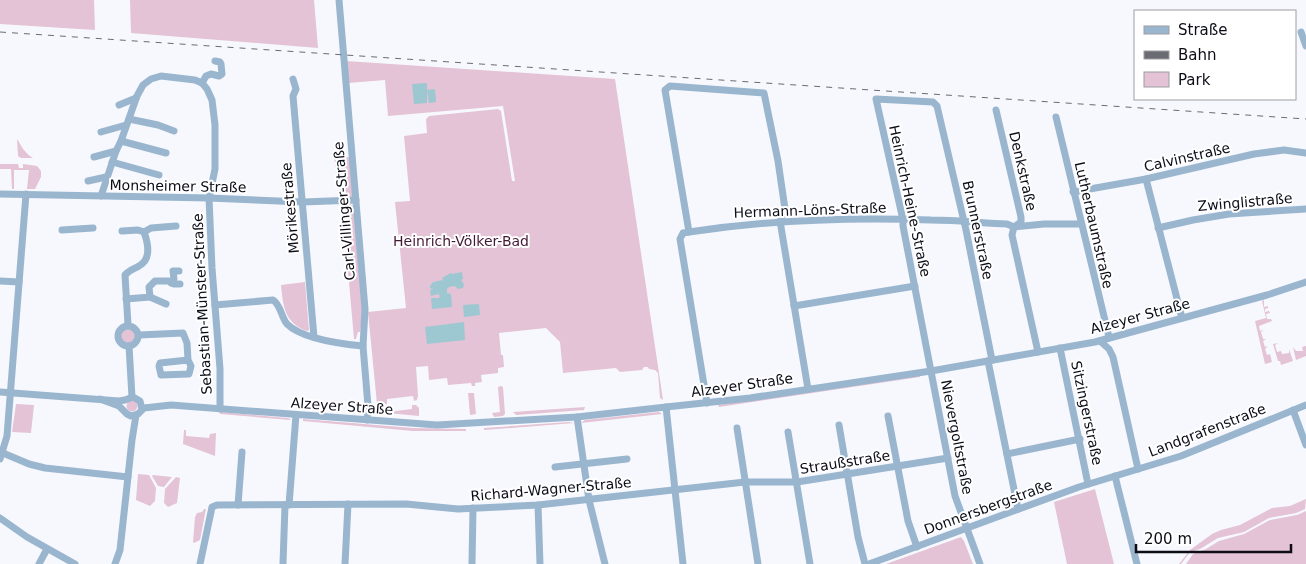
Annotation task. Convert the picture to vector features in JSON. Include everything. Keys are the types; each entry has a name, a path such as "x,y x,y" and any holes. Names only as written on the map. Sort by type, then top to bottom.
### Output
{"street":[{"name":"Carl-Villinger-Straße","path":"339,0 365,309 363,346 368,406 367,420"},
{"path":"1301,32 1306,46"},
{"path":"101,196 106,177 136,98 143,85 156,77 188,79 202,83 208,75 221,75 221,64 215,61"},
{"name":"Mörikestraße","path":"293,78 296,88 293,96 314,337"},
{"name":"Sebastian-Münster-Straße","path":"202,83 212,100 215,125 214,170 209,198 220,369 220,409"},
{"path":"707,403 680,239 682,233 689,232 665,90 668,86 672,85 764,93 778,160 785,209 780,221 808,389"},
{"path":"119,105 136,98"},
{"name":"Heinrich-Heine-Straße","path":"931,370 903,220 876,99 933,102 937,106"},
{"name":"Brunnerstraße","path":"937,106 964,222 1018,509"},
{"name":"Denkstraße","path":"996,110 1021,217 1021,222 1014,227 1012,235 1038,352"},
{"name":"Lutherbaumstraße","path":"1056,117 1080,224 1109,337"},
{"path":"101,132 128,122 158,125 174,131"},
{"path":"121,141 166,153"},
{"name":"Calvinstraße","path":"1073,192 1146,179 1254,154 1284,150 1306,153"},
{"path":"94,157 116,151"},
{"path":"112,162 159,175"},
{"path":"88,181 106,177"},
{"path":"1146,179 1182,318"},
{"name":"Monsheimer Straße","path":"0,194 209,198 303,202 356,200"},
{"path":"26,194 11,393 6,443 2,456 45,468 128,477"},
{"name":"Zwinglistraße","path":"1158,228 1229,214 1306,209"},
{"name":"Hermann-Löns-Straße","path":"689,232 780,221 847,219 932,220 1007,224 1014,227 1044,224 1080,224"},
{"path":"122,231 138,230 144,232 151,228 176,226"},
{"path":"62,230 93,228"},
{"path":"128,325 125,275 144,263 147,258 147,242 144,232"},
{"path":"171,282 174,279 174,271 179,271"},
{"path":"0,281 19,282"},
{"path":"150,297 149,287 155,281 168,281 180,284"},
{"name":"Alzeyer Straße","path":"141,406 158,402 220,409 437,425 666,408 808,389 1100,341 1109,337 1267,296 1306,282"},
{"path":"794,306 915,286"},
{"path":"126,299 150,297 166,304"},
{"path":"215,305 273,300 290,326 300,333 363,346"},
{"path":"128,325 136,329 139,335 136,343 129,346 121,343 118,337 121,328 128,325"},
{"path":"139,335 183,333 187,343 188,360"},
{"path":"1100,341 1109,349 1113,357 1138,470"},
{"path":"129,346 125,413 133,416"},
{"name":"Sitzingerstraße","path":"1060,348 1088,484"},
{"name":"Nievergoltstraße","path":"931,370 955,496 980,564"},
{"path":"0,392 126,402 138,399 141,406 133,416 120,550 115,564"},
{"name":"Landgrafenstraße","path":"1116,476 1202,448 1306,404"},
{"path":"666,408 683,564"},
{"path":"1293,410 1306,445"},
{"path":"283,564 296,415"},
{"path":"577,416 589,500 605,564"},
{"path":"888,416 908,522 917,547"},
{"path":"839,425 858,536 865,564"},
{"path":"736,428 758,564"},
{"path":"788,432 810,564"},
{"path":"1007,454 1080,439"},
{"path":"238,505 242,452"},
{"name":"Straußstraße","path":"744,482 797,482 948,458"},
{"path":"555,467 628,459"},
{"path":"1116,476 1136,564"},
{"name":"Donnersbergstraße","path":"869,564 1088,484 1116,476"},
{"name":"Richard-Wagner-Straße","path":"200,564 212,507 215,505 406,504 458,509 538,505 744,482"},
{"path":"345,564 348,504"},
{"path":"538,505 540,564"},
{"path":"472,564 473,508"},
{"path":"0,518 47,549 75,564"},
{"path":"39,564 47,549"}],"green space":[{"path":"0,0 94,0 95,30 0,24"},
{"path":"130,0 314,0 318,48 131,33"},
{"name":"Heinrich-Völker-Bad","path":"346,61 615,79 663,400 660,398 658,373 648,367 644,367 642,370 620,372 616,368 563,373 560,342 546,328 499,333 504,367 498,368 498,373 481,375 482,382 475,383 475,386 472,386 471,383 448,385 447,378 429,380 428,366 416,367 417,400 414,401 413,396 387,399 387,404 377,404 368,312 406,308 395,202 410,201 404,136 427,133 426,119 429,116 498,109 501,111 512,181 515,181 503,106 388,116 385,80 348,83"},
{"path":"17,139 25,151 33,158 21,158 18,156"},
{"path":"350,157 353,196 351,198 338,198 341,194 334,158"},
{"path":"0,164 18,164 19,168 23,168 23,164 37,166 41,171 41,177 35,189 27,189 29,170 14,170 14,189 12,189 11,169 0,169"},
{"path":"342,203 349,203 354,207 363,313 360,332 358,332 356,339 354,339"},
{"path":"305,282 309,330 307,331 299,328 289,318 284,306 281,285"},
{"path":"1264,300 1264,307 1268,306 1265,312 1269,311 1270,313 1266,314 1267,319 1272,321 1259,326 1260,331 1264,330 1261,332 1263,339 1266,339 1263,341 1265,347 1268,346 1265,349 1267,355 1270,354 1272,362 1265,364 1255,321 1266,318 1262,301"},
{"path":"125,329 131,329 135,336 131,343 125,343 121,339 121,333"},
{"path":"1278,343 1275,345 1277,352 1281,351 1282,354 1289,353 1289,349 1293,361 1281,365 1273,344"},
{"path":"1306,346 1306,356 1296,360 1293,347 1296,351 1303,351 1302,347"},
{"path":"920,375 920,377 719,407 718,405"},
{"path":"498,387 503,387 505,414 494,417 492,413 500,412"},
{"path":"468,393 474,393 476,414 470,415"},
{"path":"132,400 138,406 132,412 126,406"},
{"path":"16,404 34,405 31,433 12,432"},
{"path":"387,405 388,412 412,409 412,405 416,405 419,408 419,416 377,412 377,406"},
{"path":"585,407 584,410 516,415 513,412"},
{"path":"220,412 287,418 291,419 220,414"},
{"path":"659,412 662,414 581,423 585,420"},
{"path":"303,419 413,428 466,429 466,431 413,431 303,421"},
{"path":"574,423 484,430 484,428"},
{"path":"184,430 186,430 186,436 209,438 210,434 216,433 215,456 183,444"},
{"path":"138,474 149,475 156,488 155,501 150,506 136,500"},
{"path":"152,476 172,477 164,487 158,486"},
{"path":"176,477 180,478 177,503 168,507 164,503 165,489"},
{"path":"1095,489 1114,564 1067,564 1054,502"},
{"path":"1306,499 1305,509 1296,513 1269,518 1244,532 1218,538 1200,549 1190,552 1179,564 1190,550 1212,534 1240,525 1272,508 1290,506"},
{"path":"206,509 200,540 194,543 195,517 197,513 202,512"},
{"path":"1306,511 1306,564 1186,564 1193,554 1219,541 1244,534 1270,520 1297,515"},
{"path":"961,537 973,564 886,564"}],"water":[{"path":"427,83 427,103 414,104 412,84"},
{"path":"435,89 436,102 429,103 427,90"},
{"path":"462,272 463,288 458,289 455,286 447,289 447,293 451,294 452,307 432,309 431,298 439,298 440,296 438,294 431,296 430,290 433,289 430,286 433,282 443,280 442,278 451,273"},
{"path":"479,304 480,315 464,317 463,305"},
{"path":"464,322 465,340 427,344 425,327"}],"railway":[{"path":"0,32 1306,119"}]}
